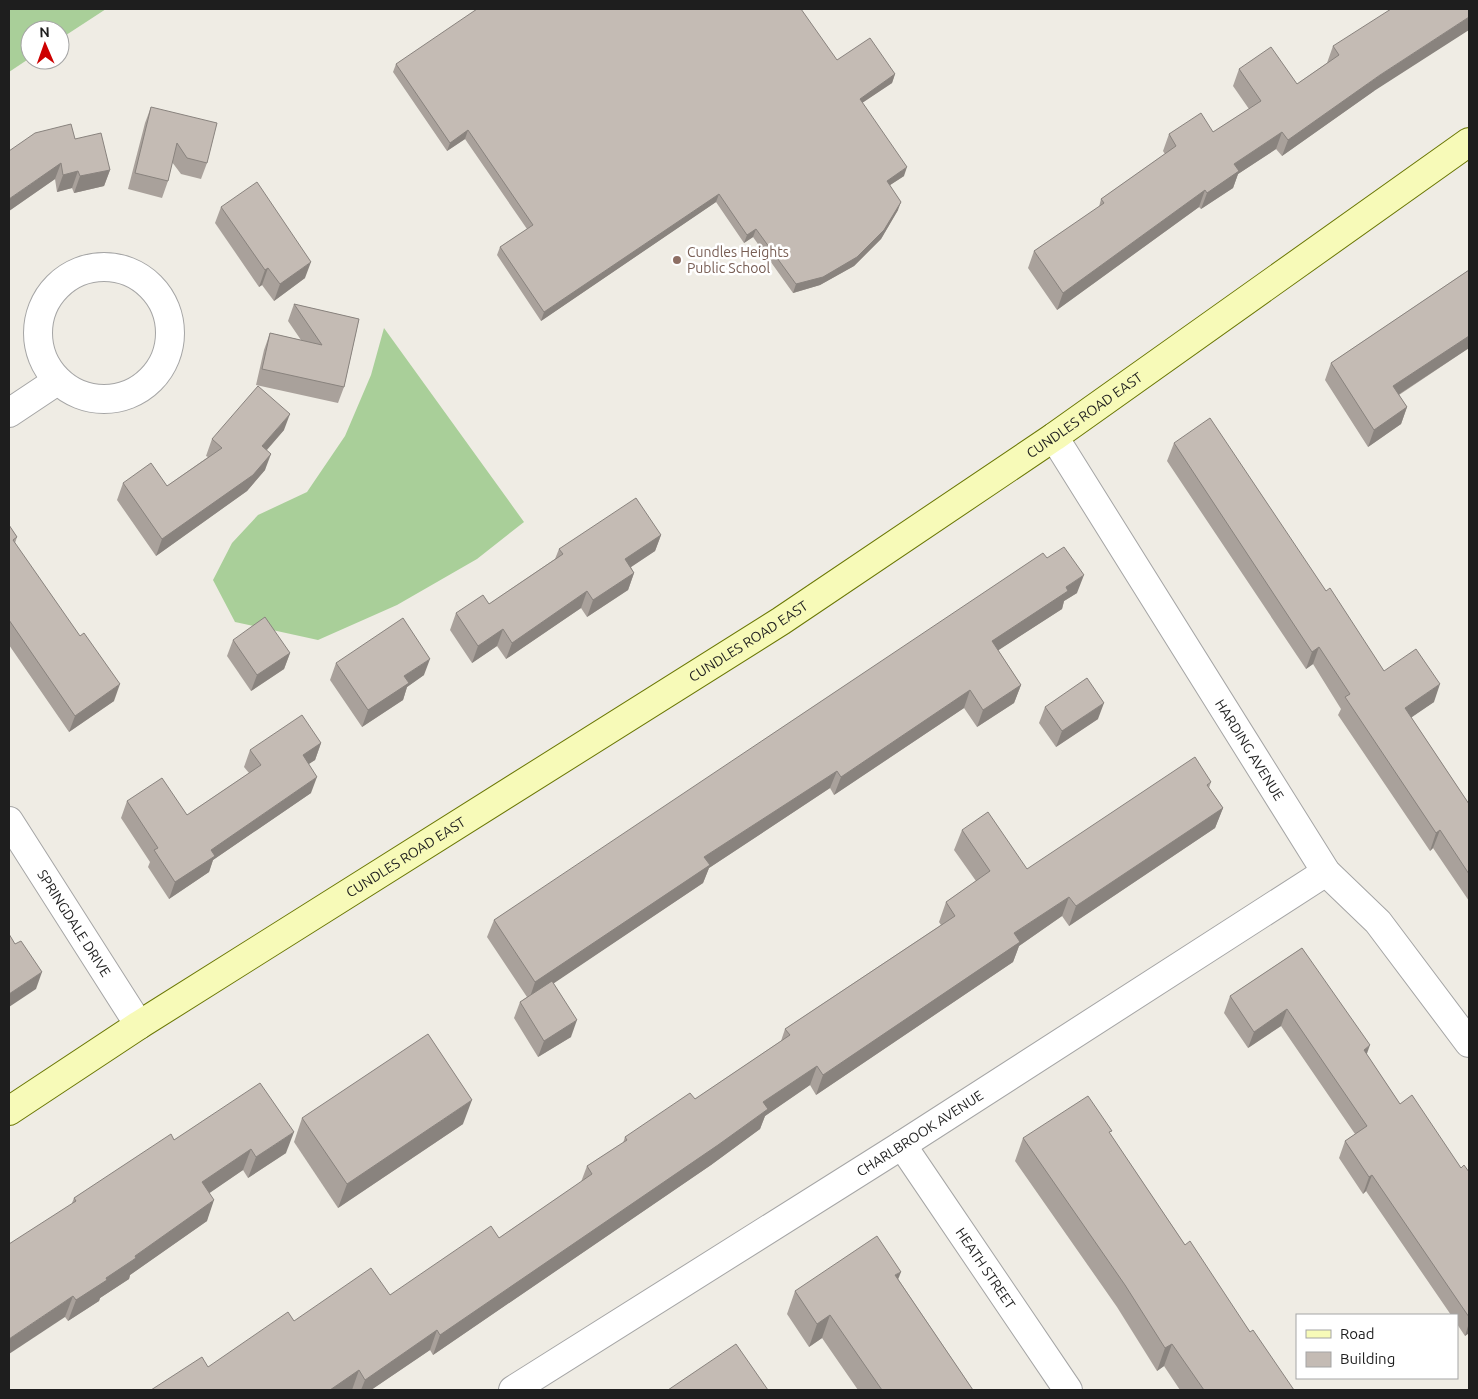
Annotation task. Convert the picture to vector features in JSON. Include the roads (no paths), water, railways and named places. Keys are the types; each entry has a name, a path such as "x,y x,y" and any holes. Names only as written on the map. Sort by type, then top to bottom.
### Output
{"main road":[{"name":"CUNDLES ROAD EAST","path":"9,1111 138,1024 781,621 1054,437 1469,142"}],"street":[{"path":"108,267 128,270 144,279 156,290 169,314 172,336 168,356 152,380 134,394 109,400 81,396 57,381 44,363 38,342 38,322 42,308 51,293 68,276 87,268 108,267"},
{"path":"9,413 57,381"},
{"name":"HARDING AVENUE","path":"1054,437 1326,872 1378,922 1469,1043"},
{"name":"SPRINGDALE DRIVE","path":"9,821 138,1024"},
{"name":"CHARLBROOK AVENUE","path":"513,1390 902,1146 1326,872"},
{"name":"HEATH STREET","path":"902,1146 1068,1390"}],"place":[{"name":"Cundles Heights Public School","path":"677,260"}]}
